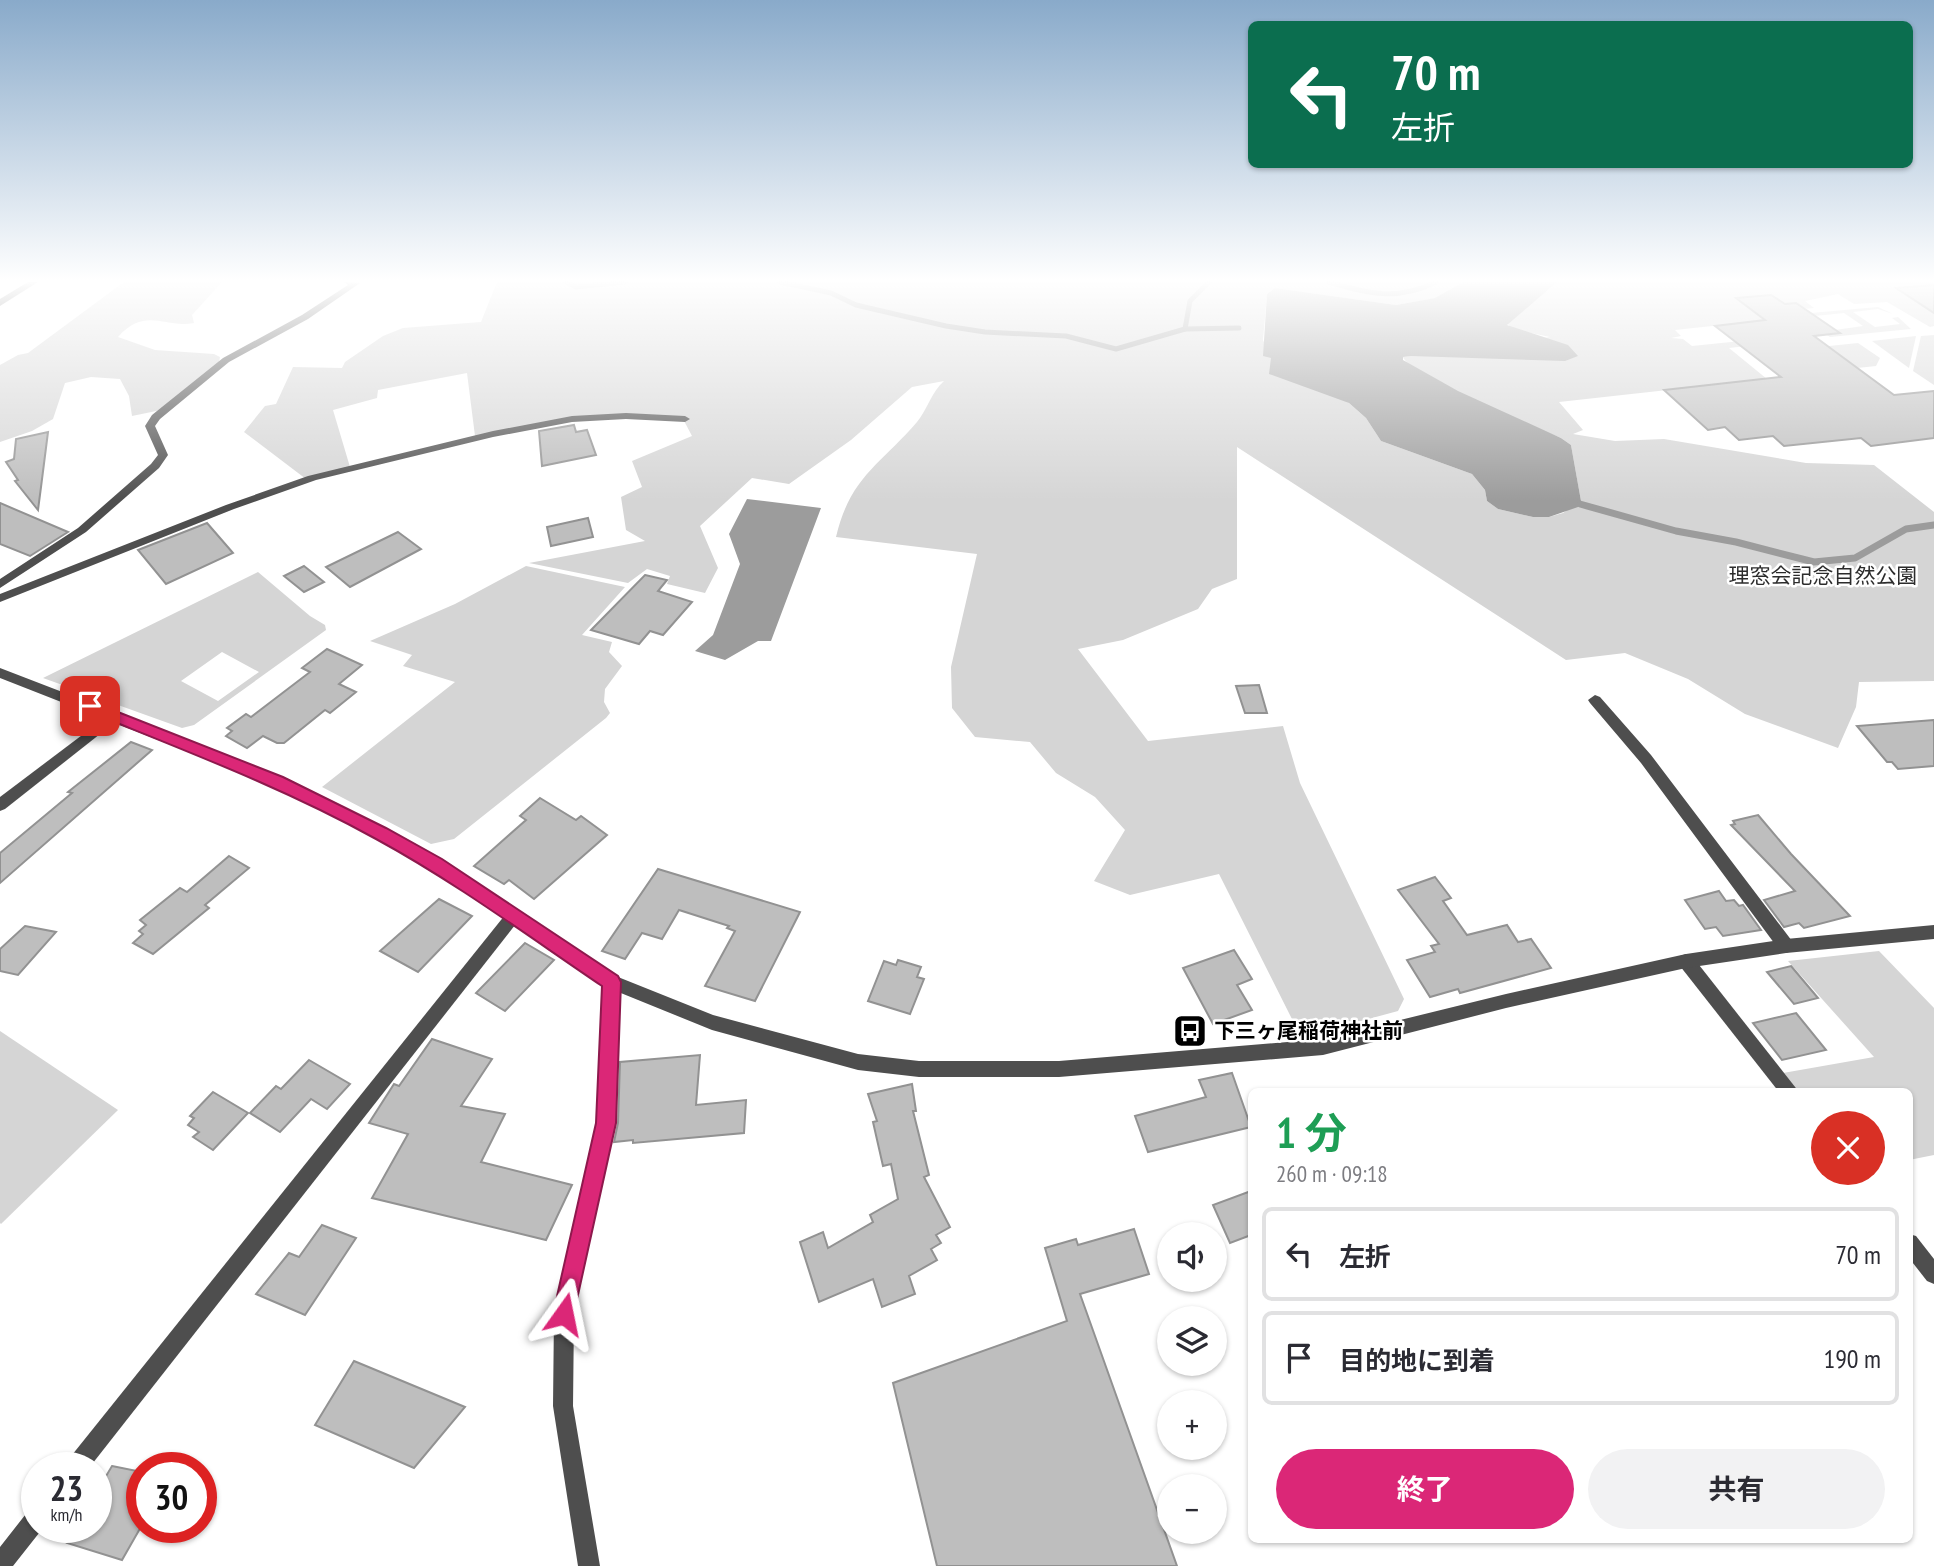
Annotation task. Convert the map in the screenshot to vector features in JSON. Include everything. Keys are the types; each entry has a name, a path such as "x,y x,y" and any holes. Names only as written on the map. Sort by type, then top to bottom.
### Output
{"street":[{"path":"0,584 82,530 155,466 163,455 150,426 156,417 235,355"},
{"path":"0,598 230,507 312,478 493,434 572,419 626,416 685,419"},
{"path":"0,673 278,781 436,864 612,982 712,1022 858,1062 919,1069 1059,1069 1323,1047 1458,1012 1686,961 1786,946 1934,932"},
{"path":"1595,700 1646,759 1786,946"},
{"path":"0,804 114,716"},
{"path":"89,1452 514,915"},
{"path":"1686,961 1787,1088"},
{"path":"589,1566 563,1406 564,1314 606,1123 612,982"},
{"path":"1913,1248 1934,1274"},
{"path":"0,1564 21,1538"}],"green space":[{"path":"18,355 220,357 219,362 161,410 132,416 129,396 120,379 91,377 65,383 53,419 32,431 0,442 0,365"},
{"name":"理窓会記念自然公園","path":"355,355 1270,355 1349,403 1366,418 1381,441 1472,474 1485,490 1487,501 1498,509 1533,517 1549,517 1563,513 1581,501 1571,445 1426,375 1403,357 1738,355 1767,379 1559,402 1583,430 1573,434 1615,441 1664,439 1806,463 1874,465 1934,512 1934,681 1859,682 1856,707 1838,748 1745,714 1688,679 1625,653 1566,660 1237,447 1237,579 1212,589 1198,609 1123,640 1078,649 1148,741 1283,726 1300,783 1404,999 1398,1011 1361,1021 1298,1031 1219,874 1130,895 1094,881 1125,830 1095,797 1056,773 1030,742 975,737 952,708 951,667 977,554 836,537 849,500 858,486 917,422 944,381 912,387 851,440 789,484 752,478 700,526 718,568 705,593 667,584 670,576 647,569 628,583 529,563 645,541 626,530 621,497 642,487 632,461 692,436 682,417 615,414 475,436 467,373 378,390 377,398 333,410 350,467 306,479 244,432 265,406 276,404 293,367 342,368 345,362"},
{"path":"1753,355 1830,355 1761,362"},
{"path":"1831,355 1876,355 1880,358 1876,366 1857,368"},
{"path":"1891,355 1912,355 1909,368"},
{"path":"1917,355 1934,355 1934,385 1913,371"},
{"path":"526,566 625,587 582,635 612,642 609,652 622,666 605,689 604,702 610,713 606,718 454,839 431,844 322,787 455,682 403,666 412,655 370,641 455,604"},
{"path":"258,572 310,616 325,625 326,630 194,725 182,728 43,678","holes":["222,652 259,672 218,701 181,681"]},
{"path":"1879,951 1934,1008 1934,1155 1913,1159 1913,1088 1795,1088 1783,1073 1874,1057 1788,961"},
{"path":"0,1031 118,1110 1,1224 0,1223"}],"shaded area":[{"path":"1577,355 1565,361 1411,356 1403,357 1403,360 1458,391 1571,445 1581,501 1578,507 1549,517 1533,517 1498,509 1487,501 1485,490 1472,474 1381,441 1366,418 1349,403 1269,374 1271,358 1263,356"},
{"path":"747,499 821,508 771,641 758,641 725,660 695,651 713,635 740,564 729,534"}],"building":[{"path":"1753,355 1840,355 1894,395 1934,391 1934,438 1871,446 1861,438 1784,446 1773,436 1739,440 1725,427 1708,430 1664,390 1781,377"},
{"path":"574,425 576,432 587,430 596,455 542,466 539,431"},
{"path":"48,432 38,510 15,481 18,480 6,462 14,459 16,439"},
{"path":"0,503 68,532 30,556 0,544"},
{"path":"588,518 593,537 551,546 547,527"},
{"path":"207,523 233,553 166,584 138,550"},
{"path":"398,532 421,549 350,587 326,567"},
{"path":"304,566 324,582 304,592 284,576"},
{"path":"645,575 667,580 658,591 692,602 663,635 650,631 639,644 591,630"},
{"path":"327,649 362,665 339,684 356,692 330,713 325,710 284,743 277,743 263,736 247,748 226,736 232,731 227,728 246,714 251,717 310,672 302,668"},
{"path":"1259,685 1267,713 1245,713 1236,686"},
{"path":"1934,720 1934,766 1898,769 1892,762 1887,762 1857,726"},
{"path":"131,742 152,750 0,883 0,853 72,793 68,792"},
{"path":"540,798 576,820 581,816 607,835 534,899 509,880 504,884 474,866 526,820 520,816"},
{"path":"1758,815 1850,916 1804,928 1799,923 1784,927 1764,900 1795,891 1731,825 1735,824 1733,821"},
{"path":"229,856 249,868 205,905 209,908 153,954 133,943 143,934 139,931 146,925 140,920 180,888 187,892"},
{"path":"658,869 800,912 755,1001 705,986 735,931 727,928 729,926 679,910 662,939 642,933 625,959 602,951"},
{"path":"1435,877 1451,898 1443,901 1467,935 1507,925 1518,942 1531,939 1551,968 1460,993 1458,989 1430,997 1407,960 1435,952 1431,946 1439,944 1398,890"},
{"path":"1719,891 1726,901 1734,900 1739,906 1743,905 1761,930 1723,936 1716,927 1705,929 1685,900"},
{"path":"439,899 472,916 418,972 380,951"},
{"path":"25,926 56,932 18,975 0,971 0,949"},
{"path":"525,943 554,960 505,1011 476,993"},
{"path":"1234,950 1252,979 1237,985 1252,1010 1213,1024 1183,968"},
{"path":"898,960 921,967 917,977 924,979 910,1014 868,1001 884,961 896,965"},
{"path":"1791,966 1818,998 1794,1004 1767,972"},
{"path":"1796,1013 1826,1050 1782,1060 1753,1023"},
{"path":"432,1039 492,1059 461,1106 505,1114 481,1162 572,1185 546,1240 372,1198 408,1134 369,1123 394,1084 399,1086"},
{"path":"700,1055 696,1105 746,1100 744,1133 633,1143 633,1140 614,1142 618,1123 620,1062"},
{"path":"309,1060 350,1084 327,1109 311,1099 280,1132 250,1113 276,1086 281,1089"},
{"path":"1232,1073 1248,1118 1248,1128 1148,1152 1135,1116 1206,1097 1199,1080"},
{"path":"912,1084 916,1111 913,1111 929,1175 924,1177 950,1227 936,1235 941,1243 931,1249 937,1260 909,1276 915,1294 882,1307 873,1279 819,1302 800,1242 823,1232 828,1248 873,1222 870,1215 898,1199 891,1164 883,1166 873,1122 877,1121 868,1094"},
{"path":"213,1092 248,1113 213,1150 193,1137 199,1132 188,1125 194,1118 190,1116"},
{"path":"1248,1192 1248,1236 1230,1243 1227,1222 1221,1222 1213,1205"},
{"path":"322,1225 356,1238 305,1315 256,1294 289,1253 299,1257"},
{"path":"1134,1229 1149,1274 1080,1294 1157,1510 1157,1544 1169,1544 1177,1566 937,1566 893,1383 1067,1321 1045,1248 1076,1239 1078,1245"},
{"path":"354,1361 465,1407 414,1468 315,1425"},
{"path":"112,1466 126,1469 126,1543 132,1543 122,1560 67,1543 112,1543"}],"waterway":[{"path":"1580,504 1676,531 1736,542 1814,562 1855,558 1906,529 1934,525"}],"place":[{"name":"下三ヶ尾稲荷神社前","path":"1190,1031"}],"route":[{"path":"90,706 278,781 381,833 436,864 612,982 606,1123 564,1314"}]}
